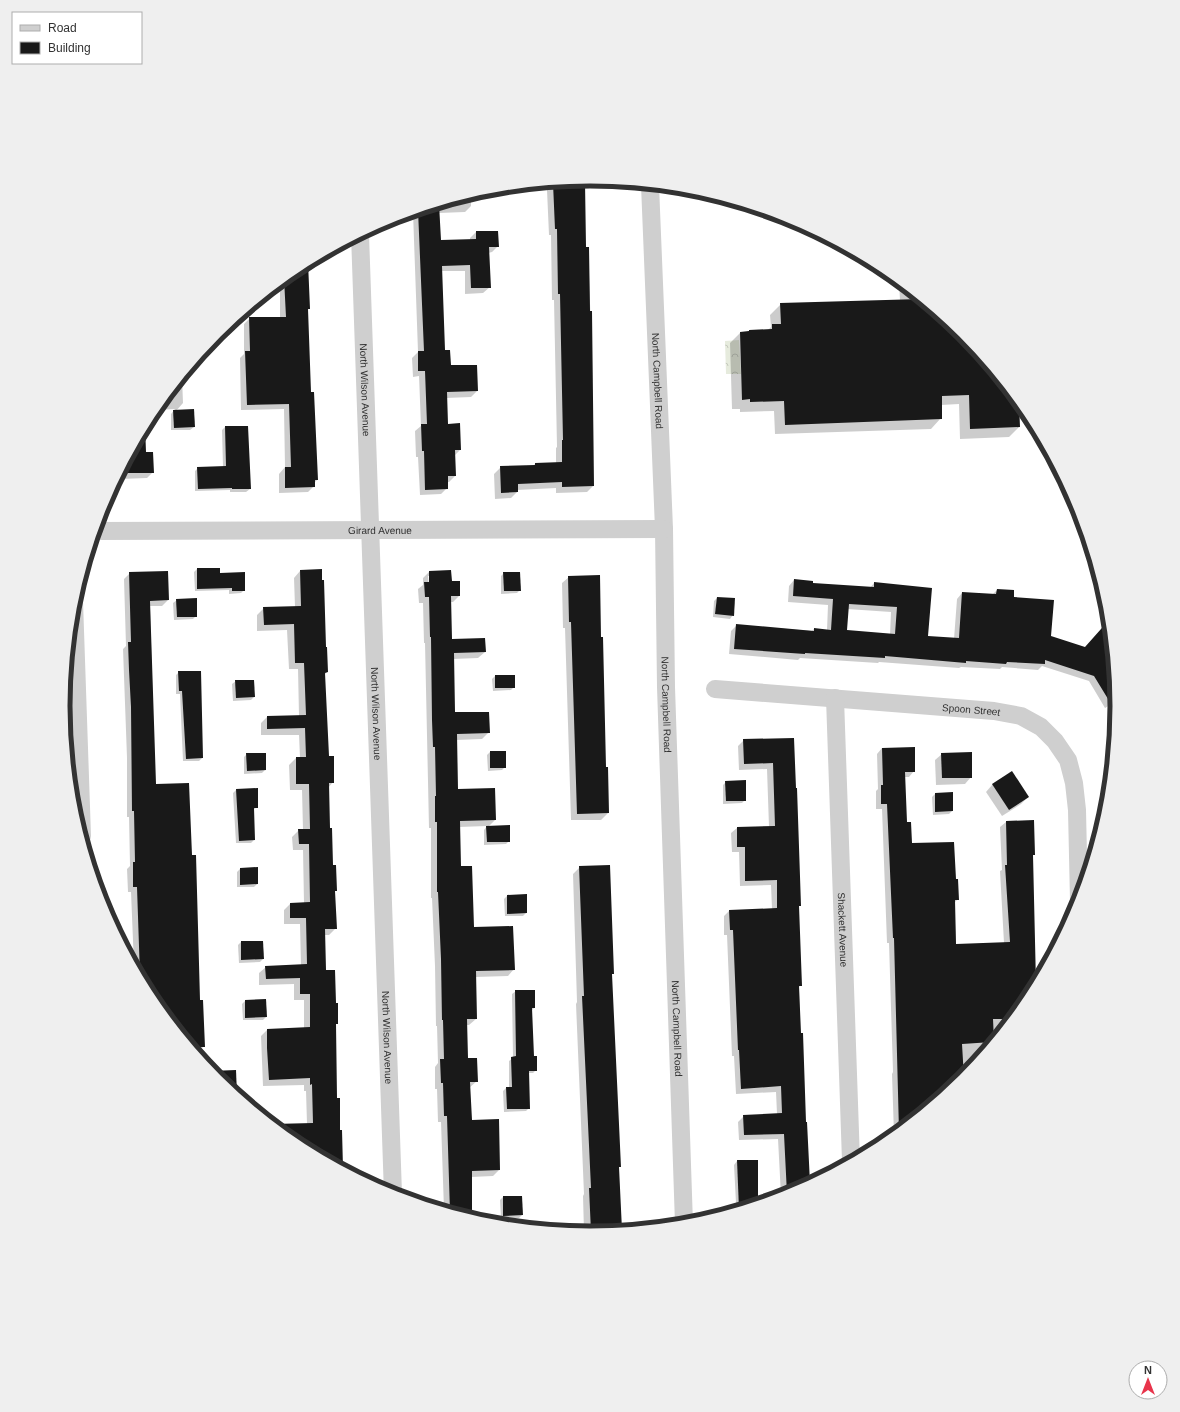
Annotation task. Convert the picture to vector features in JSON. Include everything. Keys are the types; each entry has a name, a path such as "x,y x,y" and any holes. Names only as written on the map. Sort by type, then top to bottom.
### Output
{"street":[{"name":"North Campbell Road","path":"650,189 664,529 667,695 684,1217"},
{"name":"North Wilson Avenue","path":"360,240 393,1187"},
{"name":"Girard Avenue","path":"101,531 664,529"},
{"path":"75,632 81,812"},
{"name":"Spoon Street","path":"715,689 994,711 1021,716 1041,727 1055,741 1068,760 1074,782 1078,883"},
{"name":"Shackett Avenue","path":"836,698 851,1155"}],"green space":[{"path":"739,340 741,374 726,374 725,341"}],"building":[{"path":"585,186 586,247 589,247 590,311 592,311 594,486 562,487 562,482 518,484 518,492 501,493 500,466 535,465 535,463 562,462 563,440 560,294 558,294 557,229 555,229 553,187"},
{"path":"439,209 441,240 476,239 476,231 498,231 499,247 489,247 491,288 471,288 470,265 442,266 445,350 450,350 451,365 477,365 478,391 447,392 448,424 460,423 461,450 455,450 456,476 448,476 448,489 425,490 424,451 422,451 421,424 427,424 425,371 418,371 418,351 424,351 418,216"},
{"path":"308,269 311,392 314,392 318,480 315,480 315,487 285,488 285,467 291,467 289,404 247,405 245,351 250,351 249,317 286,317 284,285"},
{"path":"914,299 958,338 1003,389 1019,413 1020,427 970,429 969,395 942,396 942,419 785,425 784,401 750,402 750,399 742,400 740,332 772,329 772,324 781,324 780,303"},
{"path":"194,409 195,427 174,428 173,410"},
{"path":"225,426 248,426 251,489 198,489 197,467 226,466"},
{"path":"145,437 146,452 153,452 154,473 126,473"},
{"path":"197,568 220,568 220,573 245,572 245,591 232,591 232,588 197,589"},
{"path":"322,569 322,580 324,580 328,672 325,673 329,756 334,756 334,783 329,783 330,828 332,828 333,865 336,865 337,891 335,891 337,929 325,929 326,970 335,970 336,1003 338,1003 338,1024 336,1024 337,1098 340,1098 340,1130 342,1130 343,1163 280,1124 313,1123 312,1084 310,1085 310,1078 269,1080 267,1029 310,1027 310,994 300,994 300,978 266,979 265,966 307,964 306,918 290,918 290,903 310,902 309,844 299,844 298,829 310,829 309,784 296,784 296,757 306,757 305,728 267,729 267,716 306,715 304,663 295,663 294,624 264,625 263,607 301,606 300,570"},
{"path":"451,570 452,581 460,581 460,596 451,596 452,639 485,638 486,652 454,653 455,712 489,712 490,733 457,734 458,789 495,788 496,820 460,821 461,866 472,866 474,927 513,926 515,970 476,971 477,1019 467,1019 468,1058 477,1058 478,1082 470,1082 472,1120 499,1119 500,1170 472,1171 472,1212 450,1206 447,1116 444,1116 443,1083 441,1083 440,1059 444,1059 437,892 435,747 433,747 429,597 425,597 424,582 429,582 429,571"},
{"path":"168,571 169,600 150,601 156,784 189,783 192,855 196,855 200,1000 203,1000 205,1047 197,1047 177,1023 140,965 137,887 133,887 133,862 135,862 134,811 132,811 131,707 128,642 131,642 129,572"},
{"path":"503,572 520,572 521,591 504,591"},
{"path":"600,575 601,637 603,637 606,767 608,767 609,813 577,814 571,622 569,622 568,576"},
{"path":"794,579 813,581 813,583 874,587 874,582 932,588 928,636 959,638 962,592 996,594 997,589 1014,590 1014,597 1054,600 1051,636 1085,647 1104,626 1109,672 1110,702 1094,676 1045,660 1045,664 1007,662 1006,664 966,661 966,663 885,656 885,658 734,649 736,624 814,631 814,628 831,630 833,599 793,596","holes":["849,604 897,607 895,634 847,630"]},
{"path":"717,597 735,598 734,616 715,614"},
{"path":"197,598 197,617 177,617 176,599"},
{"path":"178,671 201,671 203,758 186,759 182,691 179,691"},
{"path":"495,675 515,675 515,688 495,688"},
{"path":"235,680 254,680 255,697 236,698"},
{"path":"794,738 801,906 799,906 802,986 799,986 801,1033 803,1033 810,1177 787,1187 784,1134 744,1135 743,1115 782,1113 781,1086 741,1089 733,930 730,930 729,910 777,908 777,880 745,881 745,847 737,847 737,827 775,826 773,763 744,764 743,739"},
{"path":"915,747 915,772 905,772 907,822 911,822 912,843 954,842 959,900 955,900 956,944 1010,942 1005,865 1007,865 1006,821 1034,820 1035,855 1033,855 1036,973 1006,1019 993,1019 994,1034 987,1042 962,1044 963,1068 933,1097 899,1125 894,938 887,804 881,804 881,785 883,785 882,748"},
{"path":"490,751 506,751 506,768 490,768"},
{"path":"972,752 972,778 942,778 941,753"},
{"path":"246,753 266,753 266,770 247,771"},
{"path":"1012,771 1029,797 1009,810 992,784"},
{"path":"746,780 746,801 726,801 725,781"},
{"path":"258,788 258,808 254,808 255,840 239,841 236,789"},
{"path":"953,792 953,811 935,812 935,793"},
{"path":"510,825 510,842 487,842 486,826"},
{"path":"610,865 614,974 612,974 621,1167 619,1167 622,1225 591,1226 589,1188 591,1188 582,996 584,996 579,866"},
{"path":"258,867 258,884 240,885 240,868"},
{"path":"527,894 527,913 507,914 507,895"},
{"path":"241,941 263,941 264,959 241,960"},
{"path":"515,990 535,990 535,1008 532,1008 534,1056 537,1056 537,1071 529,1071 530,1109 507,1109 506,1087 512,1087 511,1057 516,1056"},
{"path":"266,999 267,1017 245,1018 245,1000"},
{"path":"236,1070 237,1088 222,1074 219,1071"},
{"path":"737,1160 758,1160 758,1198 739,1204"},
{"path":"503,1196 522,1196 523,1215 503,1216"}]}
